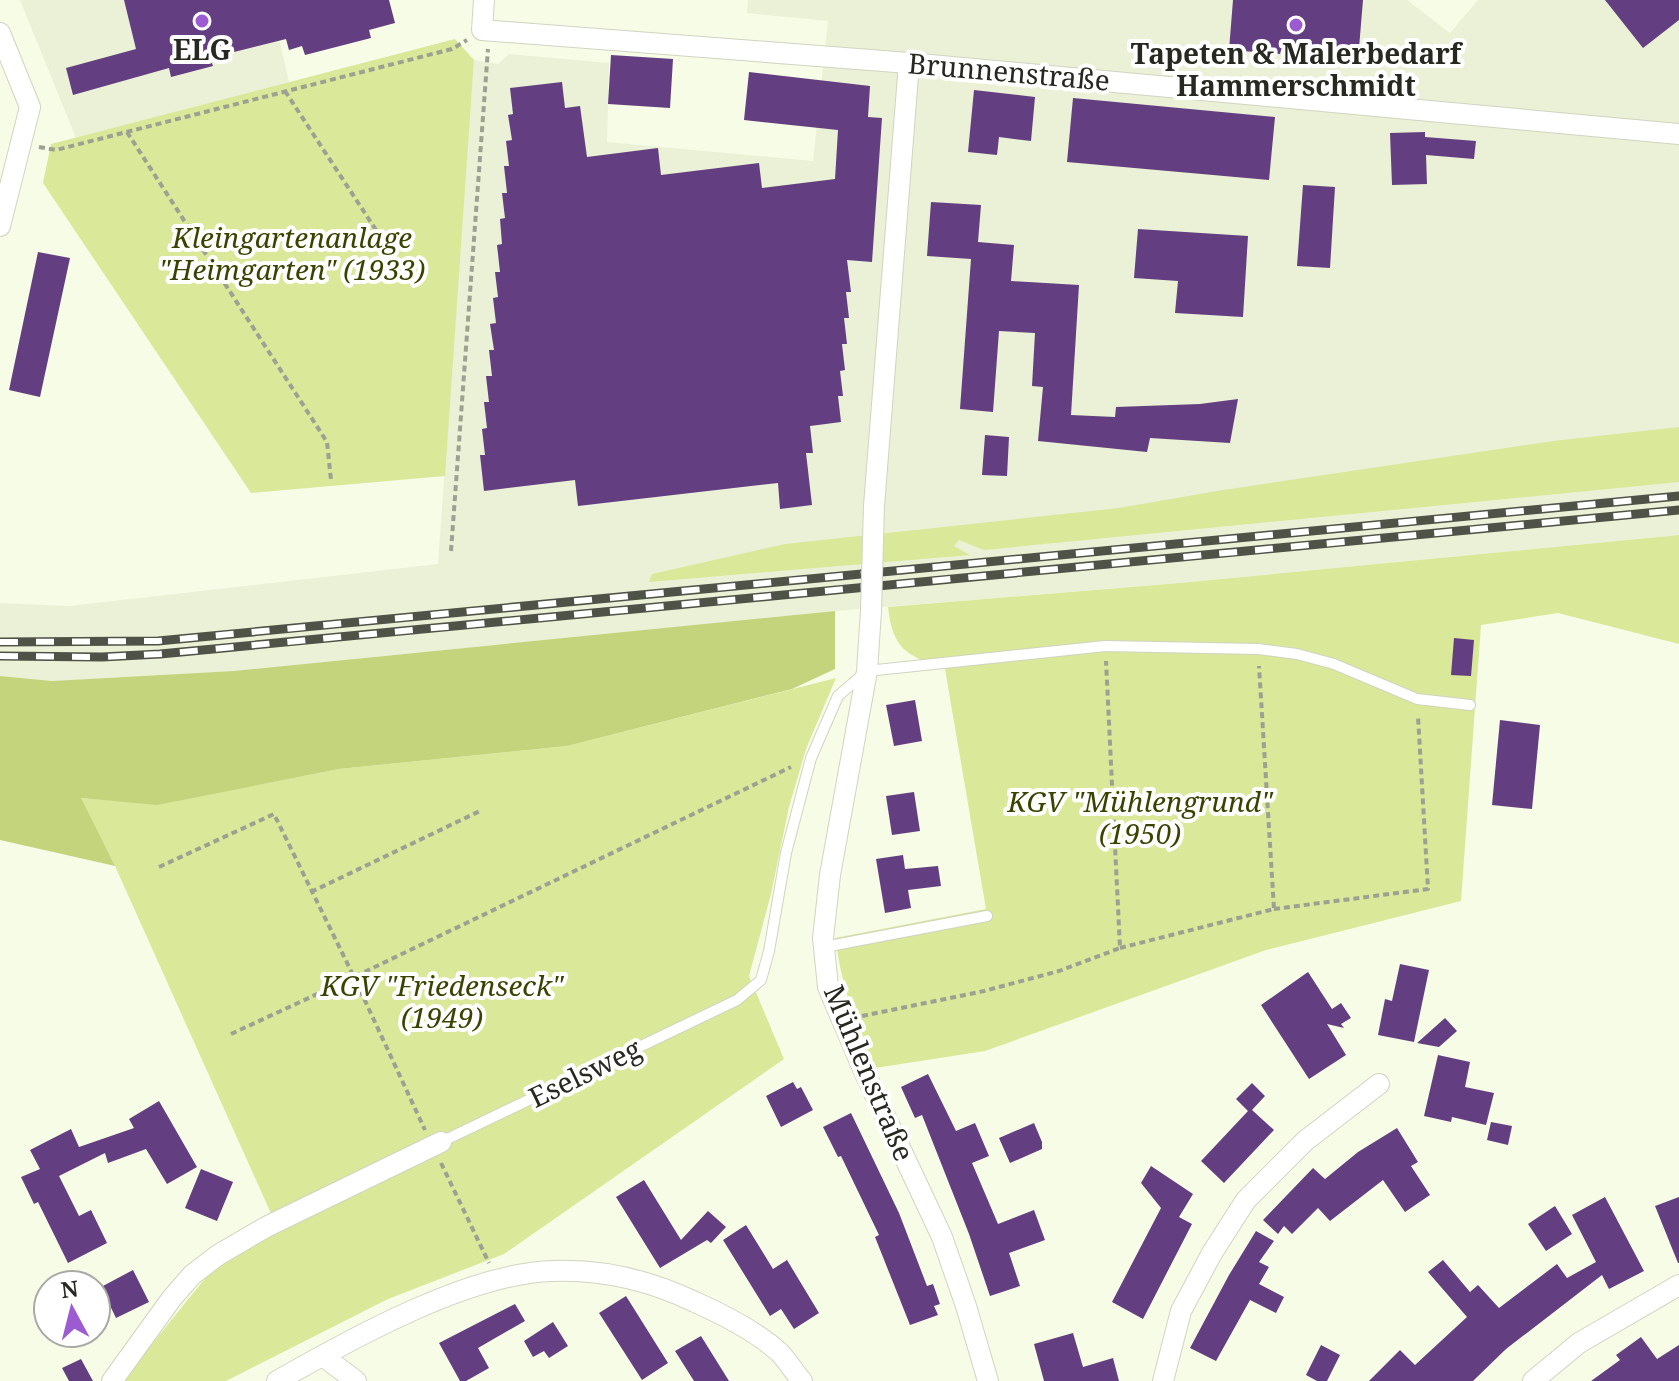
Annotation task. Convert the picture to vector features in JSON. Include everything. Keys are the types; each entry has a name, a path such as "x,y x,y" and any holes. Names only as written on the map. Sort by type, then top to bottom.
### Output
{"street":[{"path":"484,0 486,30"},
{"name":"Brunnenstraße","path":"486,30 909,63 1679,134"},
{"path":"0,33 30,107 21,143 5,184 0,226"},
{"name":"Mühlenstraße","path":"909,63 874,506 867,671 830,875 824,947 828,987 942,1237 988,1381"},
{"path":"1163,1381 1181,1311 1212,1253 1246,1200 1305,1141 1379,1084"},
{"name":"Eselsweg","path":"112,1381 172,1298 192,1275 218,1255 266,1227 441,1142"},
{"path":"277,1381 404,1313 497,1280 551,1271 603,1273 665,1288 724,1315 779,1352 802,1381"},
{"path":"1533,1381 1579,1343 1679,1285"},
{"path":"324,1357 356,1381"}],"lane":[{"path":"867,671 1105,646 1258,649 1297,654 1334,664 1417,699 1470,705"},
{"name":"Eselsweg","path":"441,1142 737,1000 761,980 790,839 811,758 838,696 867,671"},
{"path":"824,947 987,916"}],"path":[{"path":"21,143 56,150 452,49 486,30"},
{"path":"451,551 486,30"},
{"path":"285,91 410,282"},
{"path":"127,132 327,442 331,480"},
{"path":"1105,646 1120,948"},
{"path":"1258,649 1274,909"},
{"path":"842,1020 984,991 1059,971 1120,948 1274,909 1428,889 1417,699"},
{"path":"231,1034 811,758"},
{"path":"311,892 482,810"},
{"path":"159,867 274,814 354,977"}],"shaded area":[{"path":"20,0 270,0 289,82 76,138"},
{"path":"748,0 1407,0 1450,33 1478,0 1679,0 1679,535 1180,583 835,611 233,671 52,681 0,676 0,603 69,606 438,564 474,60 498,64 509,54 609,63 607,142 813,161 828,21 747,13"}],"green space":[{"name":"Kleingartenanlage \"Heimgarten\" (1933)","path":"455,39 474,60 445,476 251,493 43,183 51,144"},
{"path":"1679,427 1679,482 984,550 959,540 954,546 970,555 649,582 652,574 785,544 1119,508 1553,441"},
{"name":"KGV \"Mühlengrund\" (1950)","path":"1679,535 1679,644 1558,613 1481,625 1461,901 1266,950 985,1051 875,1068 850,1004 835,938 986,909 945,669 904,649 894,633 888,607 1180,583"},
{"path":"835,611 835,669 792,689 567,746 339,769 157,805 81,798 115,866 0,840 0,676 52,681 233,671"},
{"name":"KGV \"Friedenseck\" (1949)","path":"836,678 806,749 789,807 771,894 749,976 784,1059 504,1254 388,1299 226,1381 122,1381 207,1276 239,1251 278,1229 115,866 80,798 158,804 339,769 567,746"}],"building":[{"path":"124,0 389,0 395,23 369,30 371,38 305,55 302,46 289,50 286,39 210,58 213,66 171,77 169,68 73,95 66,68 136,49"},
{"name":"Tapeten & Malerbedarf Hammerschmidt","path":"1233,0 1363,0 1358,60 1281,50 1280,54 1229,50"},
{"path":"1605,0 1679,0 1679,20 1643,48"},
{"path":"611,55 673,59 670,108 608,104"},
{"path":"749,72 870,86 868,117 882,118 872,262 847,260 851,292 846,292 849,318 844,318 847,344 842,344 845,370 840,371 843,396 838,396 841,422 810,426 813,453 806,453 812,505 780,509 778,483 578,506 575,480 484,491 480,455 485,455 482,429 487,428 484,402 489,402 486,376 492,376 489,350 494,350 490,324 496,323 493,298 498,297 495,272 500,272 497,245 502,244 500,219 505,218 502,193 507,193 504,166 509,166 506,141 512,140 508,115 513,114 510,88 562,82 565,108 580,106 587,157 658,148 661,175 759,163 762,188 835,179 838,130 744,120"},
{"path":"974,90 1035,97 1031,141 999,137 997,155 968,152"},
{"path":"1073,98 1275,117 1269,180 1067,162"},
{"path":"1425,132 1425,137 1476,141 1474,159 1426,155 1427,184 1392,185 1390,133"},
{"path":"1303,185 1335,187 1330,268 1297,266"},
{"path":"931,202 981,205 978,242 1014,245 1011,281 1079,285 1071,415 1115,417 1116,407 1200,404 1238,399 1230,443 1150,438 1147,452 1038,441 1043,387 1032,386 1035,333 999,331 993,412 960,409 971,259 927,256"},
{"path":"1138,229 1248,236 1243,317 1175,313 1178,281 1134,278"},
{"path":"38,252 70,258 40,397 9,390"},
{"path":"985,435 1009,437 1007,476 982,475"},
{"path":"1454,638 1474,640 1471,676 1451,675"},
{"path":"915,700 922,741 894,746 886,705"},
{"path":"1500,720 1540,725 1532,809 1492,805"},
{"path":"914,792 920,831 892,835 886,796"},
{"path":"903,855 905,869 938,866 941,886 908,890 911,908 885,913 876,859"},
{"path":"1400,964 1429,970 1414,1042 1378,1035 1385,999 1392,1001"},
{"path":"1308,972 1332,1009 1341,1003 1351,1018 1341,1024 1344,1028 1327,1024 1346,1055 1309,1079 1261,1005"},
{"path":"1445,1018 1457,1031 1439,1047 1417,1043"},
{"path":"1438,1055 1470,1062 1465,1087 1494,1093 1486,1125 1452,1117 1451,1122 1424,1116"},
{"path":"928,1074 956,1131 975,1123 989,1156 972,1163 998,1224 1034,1210 1045,1240 1009,1253 1020,1286 990,1296 922,1115 915,1118 901,1087"},
{"path":"793,1082 797,1089 801,1087 813,1110 781,1127 766,1096"},
{"path":"1252,1083 1265,1096 1252,1110 1274,1130 1224,1183 1201,1161 1248,1111 1236,1099"},
{"path":"159,1101 197,1167 167,1184 146,1149 108,1163 105,1153 59,1176 79,1216 91,1210 107,1243 68,1263 38,1202 34,1204 21,1177 40,1169 30,1150 71,1129 79,1147 134,1128 129,1119"},
{"path":"851,1113 899,1213 927,1286 933,1284 940,1304 934,1306 938,1315 910,1325 875,1237 879,1235 841,1156 838,1157 823,1127"},
{"path":"1491,1122 1512,1126 1508,1145 1487,1140"},
{"path":"1034,1123 1042,1149 1010,1163 999,1138"},
{"path":"1397,1128 1418,1162 1411,1166 1430,1195 1405,1212 1383,1180 1330,1221 1318,1208 1292,1234 1284,1226 1278,1234 1263,1220 1313,1168 1325,1179 1358,1152"},
{"path":"1151,1166 1193,1194 1179,1217 1192,1224 1143,1319 1112,1302 1161,1208 1141,1183"},
{"path":"201,1169 233,1182 217,1221 185,1208"},
{"path":"644,1180 681,1240 708,1211 726,1227 711,1243 707,1240 660,1268 616,1197"},
{"path":"1605,1197 1644,1271 1609,1289 1602,1275 1506,1349 1473,1381 1369,1381 1400,1350 1415,1365 1467,1317 1428,1272 1443,1260 1470,1292 1478,1285 1499,1308 1557,1264 1567,1278 1596,1262 1572,1215"},
{"path":"1679,1197 1679,1263 1678,1263 1655,1206"},
{"path":"1555,1206 1572,1234 1546,1251 1528,1224"},
{"path":"746,1225 773,1269 787,1260 819,1313 794,1329 781,1309 770,1316 723,1240"},
{"path":"1256,1231 1274,1241 1259,1262 1269,1267 1259,1284 1284,1297 1276,1313 1250,1300 1216,1361 1190,1348"},
{"path":"133,1270 149,1302 116,1318 112,1310 112,1281"},
{"path":"626,1296 668,1363 642,1380 599,1313"},
{"path":"515,1304 525,1321 478,1348 489,1368 466,1381 460,1381 439,1343"},
{"path":"553,1322 568,1346 549,1358 544,1351 533,1357 524,1341"},
{"path":"1073,1333 1083,1367 1113,1358 1119,1381 1044,1381 1034,1344"},
{"path":"701,1336 729,1381 694,1381 675,1351"},
{"path":"1641,1337 1657,1359 1679,1345 1679,1381 1591,1381 1620,1360 1616,1355"},
{"path":"1321,1345 1340,1355 1327,1381 1317,1381 1306,1375"},
{"path":"81,1359 93,1381 69,1381 62,1368"}],"railway":[{"path":"0,642 158,641 1679,496"},
{"path":"0,656 160,654 1679,510"}],"place":[{"name":"ELG","path":"202,21"},
{"name":"Tapeten & Malerbedarf Hammerschmidt","path":"1296,25"}]}
